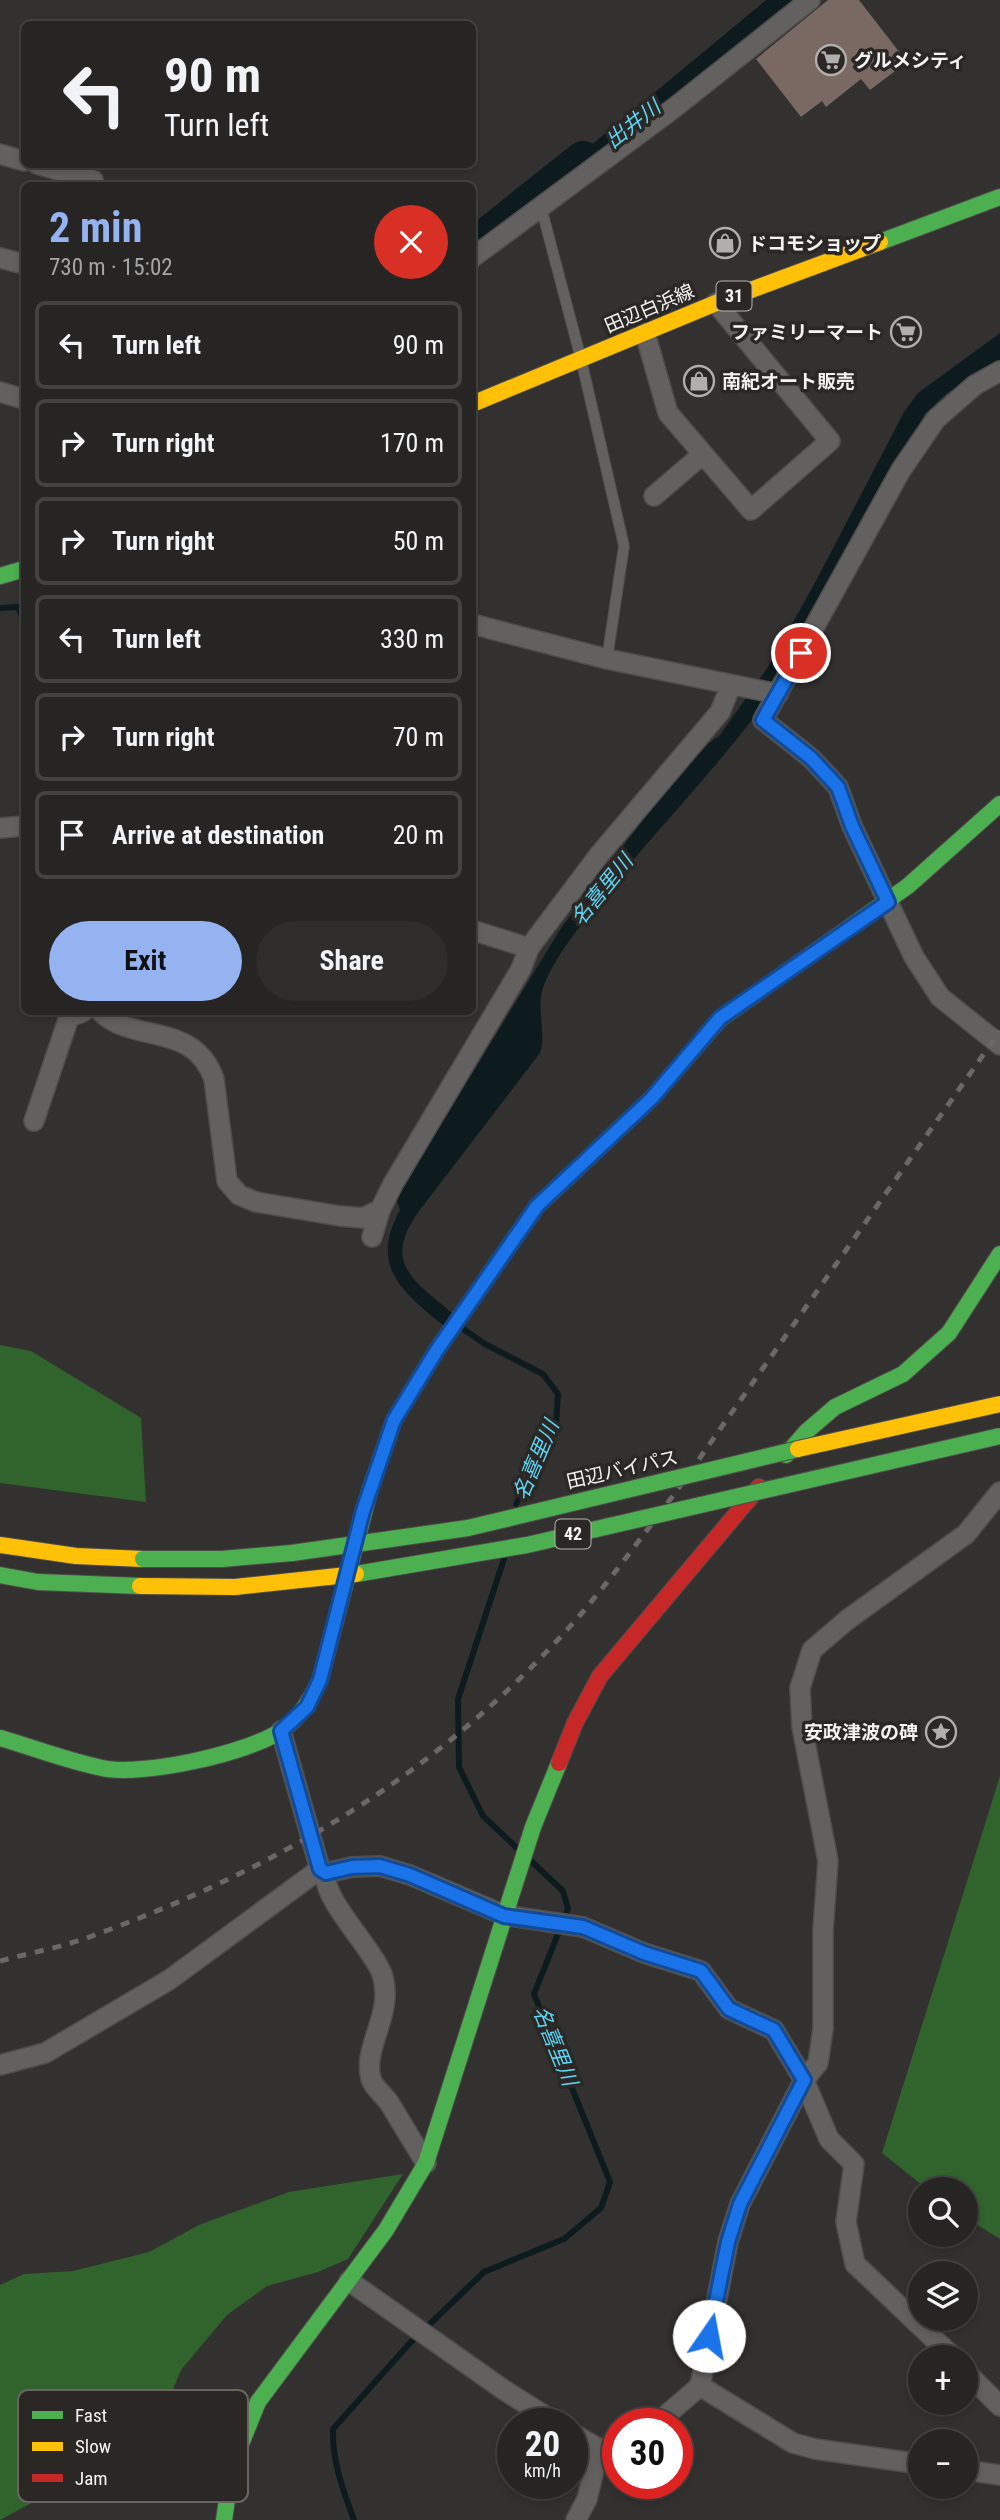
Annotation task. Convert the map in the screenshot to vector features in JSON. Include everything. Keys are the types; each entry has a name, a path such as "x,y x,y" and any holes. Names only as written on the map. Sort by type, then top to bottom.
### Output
{"main road":[{"name":"田辺白浜線","path":"476,402 716,303 1000,197"},
{"path":"0,576 21,570"},
{"path":"0,1738 104,1769 144,1770 230,1753 281,1731 307,1707 320,1680 363,1511 394,1420 442,1343 537,1206 652,1098 720,1018 888,902 1000,804"},
{"path":"248,2427 258,2402 386,2231 426,2164 533,1826 575,1723 600,1676 807,1431 835,1408 903,1374 949,1332 1000,1254"},
{"name":"田辺バイパス","path":"0,1545 76,1556 143,1559 222,1559 292,1553 468,1528 913,1422 1000,1404"},
{"name":"42","path":"0,1575 38,1582 234,1587 328,1578 527,1545 1000,1436"},
{"path":"224,2520 227,2502"}],"street":[{"path":"476,255 674,108 810,0"},
{"path":"0,154 21,160"},
{"path":"51,168 93,182"},
{"path":"0,258 21,263"},
{"path":"645,333 668,413 751,510 830,441 716,303"},
{"path":"1000,371 975,385 936,419 901,470 763,720 811,758 838,787 852,826 914,957 940,997 1000,1045"},
{"path":"0,392 21,398"},
{"path":"654,496 703,454"},
{"path":"476,625 607,659 775,694"},
{"path":"372,1237 380,1210 521,969 528,948 599,855 720,712 735,686"},
{"path":"0,828 21,827"},
{"path":"476,931 528,948"},
{"path":"34,1121 69,1017 75,1015"},
{"path":"106,1015 118,1022 186,1045 209,1065 214,1079 227,1181 239,1195 256,1202 340,1216 363,1218 380,1210"},
{"path":"675,2408 700,2386 728,2242 740,2204 804,2080 818,2063 823,2029 822,1930 828,1861 802,1727 800,1688 812,1650 847,1620 966,1534 1000,1493"},
{"path":"281,1731 325,1880 337,1906 371,1953 382,1975 387,2002 371,2059 371,2080 389,2103 426,2164"},
{"path":"0,2065 45,2053 169,1980 323,1871 380,1866 410,1875 504,1916 583,1927 644,1953 701,1971 729,2009 774,2030 804,2080 829,2139 854,2164 846,2222 855,2264 940,2345"},
{"path":"349,2281 533,2408"},
{"path":"978,2383 1000,2406"},
{"path":"700,2386 793,2443 815,2449 908,2462"},
{"path":"576,2520 602,2462"},
{"path":"978,2472 1000,2475"}],"lane":[{"path":"541,207 624,546 607,659"}],"green space":[{"path":"0,1345 31,1351 141,1418 146,1502 0,1483"},
{"path":"1000,1776 1000,2239 978,2225 978,2177 912,2177 882,2153"},
{"path":"403,2174 348,2259 318,2272 267,2286 227,2315 181,2370 173,2390 18,2390 18,2502 33,2502 0,2520 0,2285 24,2274 73,2271 149,2252 199,2225 289,2192"}],"water":[{"path":"766,0 803,0 545,197 542,186"},
{"path":"1000,333 1000,361 947,393 925,414 777,685 713,768 622,874 555,962 542,993 540,1053 419,1211 403,1244 407,1269 425,1290 452,1313 444,1326 403,1289 389,1262 391,1230 400,1210 396,1198 561,928 656,803 707,745 720,735 768,667 904,412 918,393"}],"building":[{"name":"グルメシティ","path":"828,0 859,0 907,62 870,90 861,79 826,107 822,101 801,117 756,59"}],"waterway":[{"name":"出井川","path":"476,245 583,160"},
{"name":"出井川","path":"0,608 18,607 21,614"},
{"name":"名喜里川","path":"459,1326 485,1344 543,1374 558,1394 556,1425 516,1504"},
{"name":"名喜里川","path":"504,1559 458,1699 459,1767 483,1816 518,1849"},
{"name":"名喜里川","path":"354,2520 336,2464 333,2429 409,2344 484,2272 564,2239 601,2208 610,2182 534,1994 568,1909 563,1891 531,1861"}],"railway":[{"path":"0,1961 81,1940 162,1909 295,1845 358,1807 417,1766 474,1720 529,1670 594,1599 678,1489 1000,1031"}],"traffic: fast":[{"path":"880,242 1000,197"},
{"path":"0,576 21,570"},
{"path":"545,1199 652,1098 720,1019 908,886 1000,804"},
{"path":"786,1455 807,1431 835,1407 903,1374 949,1333 1000,1254"},
{"path":"356,1574 527,1545 1000,1436"},
{"path":"143,1559 222,1559 292,1553 468,1528 798,1449"},
{"path":"0,1738 76,1762 120,1770 168,1766 221,1755 267,1739 282,1730 300,1714 320,1680 370,1490"},
{"path":"0,1575 38,1582 140,1586"},
{"path":"248,2427 258,2402 386,2230 426,2163 533,1827 559,1763"},
{"path":"224,2520 227,2502"}],"traffic: slow":[{"path":"476,402 716,303 880,242"},
{"path":"798,1449 1000,1404"},
{"path":"0,1545 76,1556 143,1559"},
{"path":"140,1586 235,1587 356,1574"}],"traffic: jam":[{"path":"370,1490 394,1420 437,1350 537,1206 545,1199"},
{"path":"559,1763 575,1723 600,1676 759,1487"}],"place":[{"name":"グルメシティ","path":"831,60"},
{"name":"ドコモショップ","path":"725,243"},
{"name":"ファミリーマート","path":"906,332"},
{"name":"南紀オート販売","path":"699,381"},
{"name":"安政津波の碑","path":"941,1732"}],"route":[{"path":"709,2336 728,2242 740,2204 804,2080 774,2030 729,2009 701,1971 644,1953 583,1927 504,1916 410,1875 380,1866 352,1867 326,1873 320,1869 281,1731 307,1707 320,1680 363,1511 394,1420 437,1350 537,1206 652,1098 720,1018 888,902 852,826 838,787 811,758 763,720 801,653"}]}
